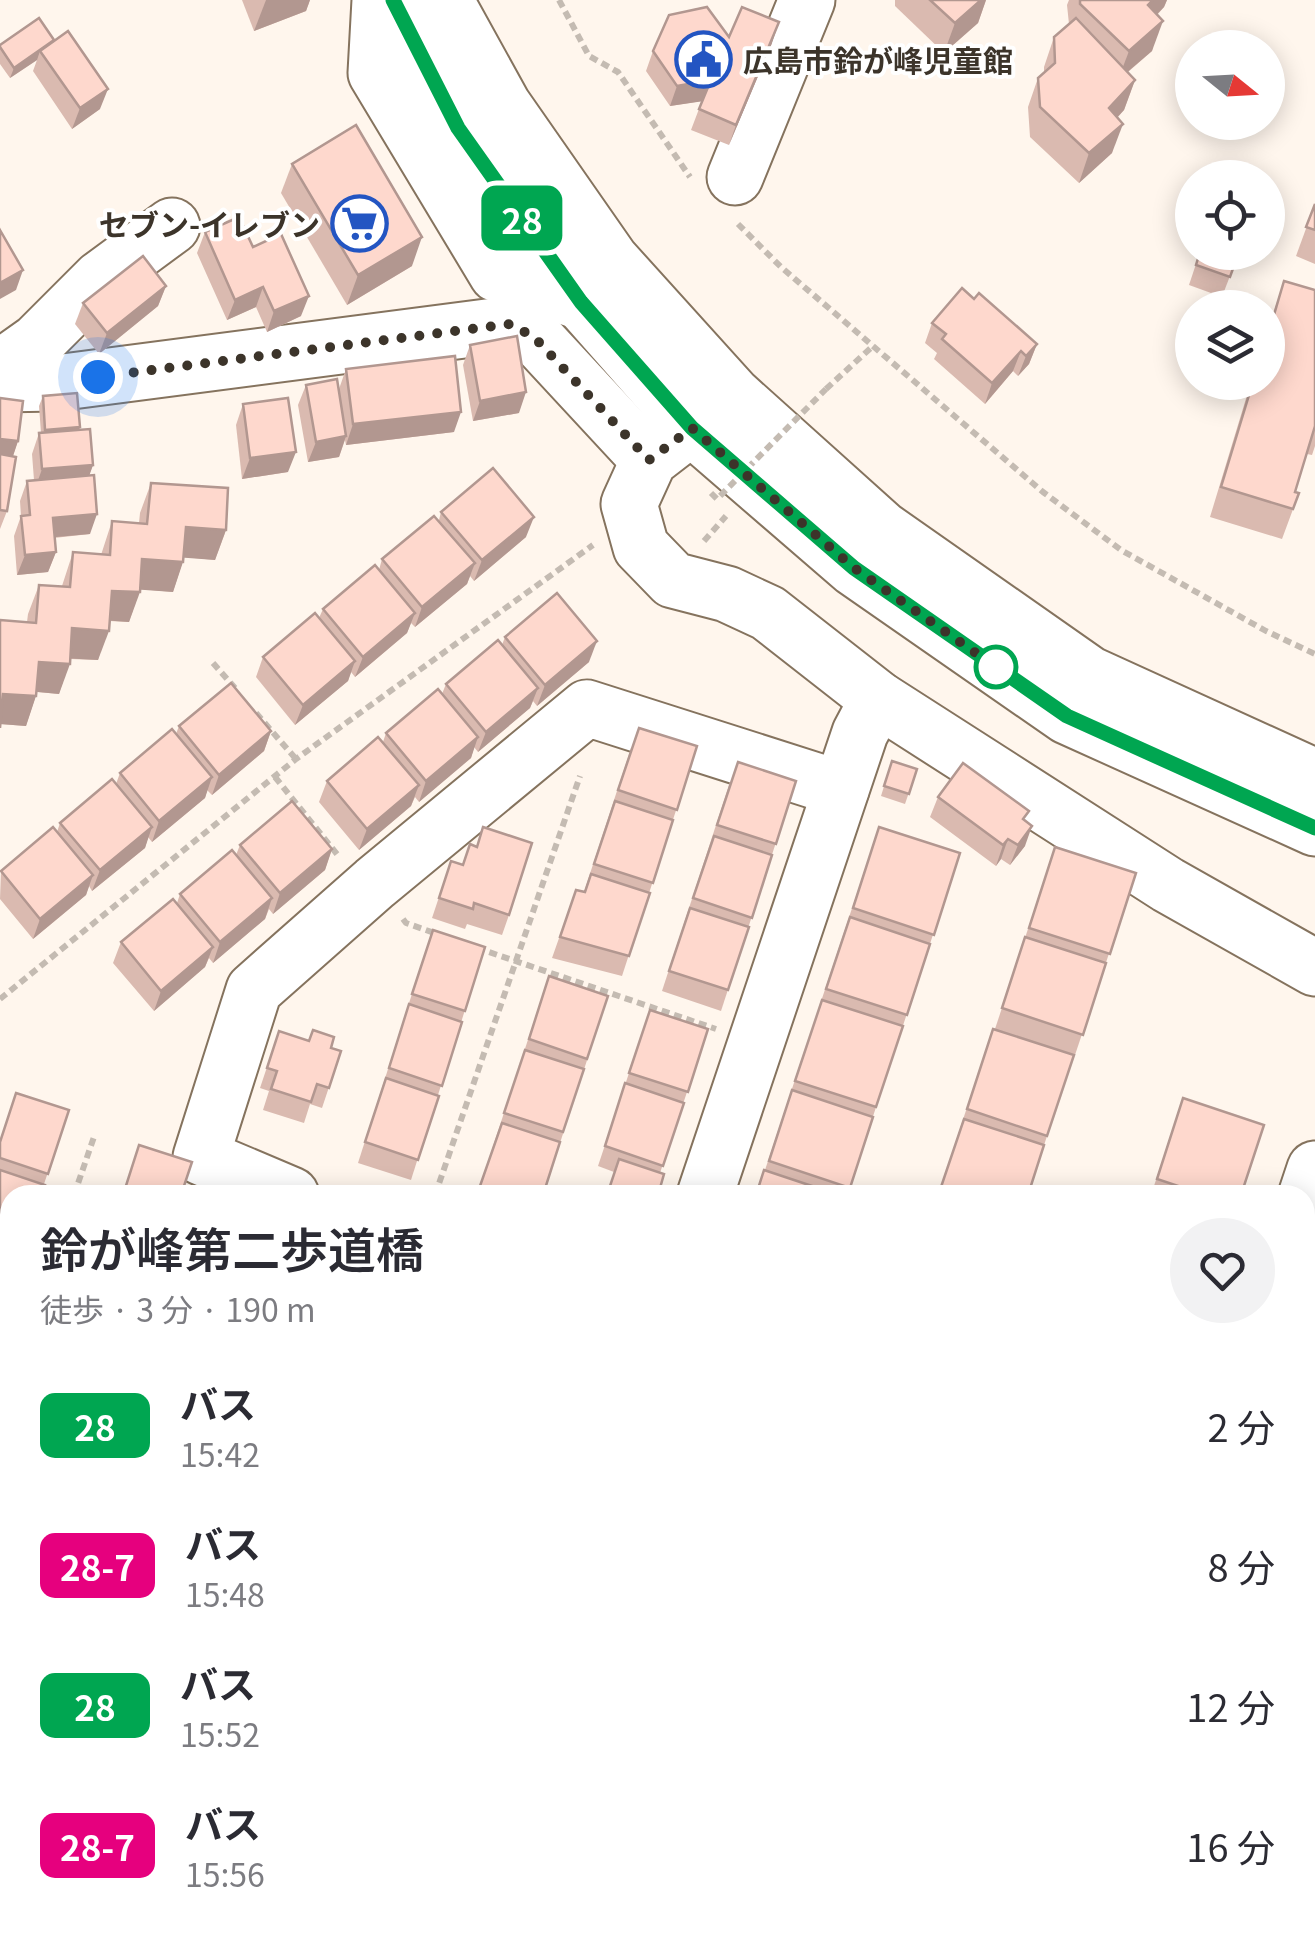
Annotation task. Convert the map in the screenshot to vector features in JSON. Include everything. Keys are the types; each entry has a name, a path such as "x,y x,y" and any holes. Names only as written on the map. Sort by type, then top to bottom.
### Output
{"street":[{"path":"380,0 376,73 496,274 581,302"},
{"path":"393,0 458,128 581,302 693,441 882,529 1088,674 1315,776"},
{"path":"445,0 503,105 612,260 693,441"},
{"path":"728,192 807,0"},
{"path":"0,368 37,342 100,278 172,226"},
{"path":"0,384 56,383 510,324 693,441 854,568 1067,716 1315,828"},
{"path":"693,441 629,504 641,547 673,580 727,594 768,613 878,699 1168,886 1315,968"},
{"path":"708,1185 860,733 878,699"},
{"path":"267,1185 201,1157 254,990 587,708 841,789"}],"path":[{"path":"559,0 589,56 618,72 699,190 728,192 781,266 1044,492 1122,550 1315,654"},
{"path":"693,441 711,493 718,499 874,345"},
{"path":"690,533 702,544 725,516"},
{"path":"0,998 296,759 594,544"},
{"path":"213,663 236,690"},
{"path":"248,704 296,759"},
{"path":"438,1185 602,713"},
{"path":"274,777 406,924 443,936"},
{"path":"461,942 755,1042"},
{"path":"77,1185 95,1134"}],"building":[{"path":"930,0 981,0 955,23"},
{"path":"1080,0 1153,0 1148,5 1163,21 1129,51"},
{"path":"707,7 729,37 742,7 779,22 736,125 699,109 711,80 677,86 653,51 669,15"},
{"path":"39,18 54,40 14,68 0,45"},
{"path":"1076,18 1135,80 1109,108 1123,124 1089,153 1040,107 1038,78 1055,63 1054,37"},
{"path":"68,31 108,89 80,108 40,51"},
{"path":"356,125 422,237 358,275 292,164"},
{"path":"1315,204 1315,230 1306,227"},
{"path":"239,217 253,247 281,234 309,296 274,311 263,287 235,300 205,232"},
{"path":"0,230 23,270 0,283"},
{"path":"143,256 166,286 107,333 83,303"},
{"path":"1210,270 1233,270 1230,277"},
{"path":"1284,281 1315,290 1315,426 1293,509 1221,487 1248,400 1285,400 1285,290 1281,290"},
{"path":"962,288 974,299 979,293 1037,344 1026,356 1021,351 992,383 942,339 946,334 932,323"},
{"path":"517,336 526,392 480,401 470,345"},
{"path":"455,356 461,412 353,424 346,369"},
{"path":"337,379 346,436 316,442 306,385"},
{"path":"77,393 80,427 45,430 43,396"},
{"path":"0,398 23,401 18,441 0,439"},
{"path":"288,398 296,452 250,458 243,404"},
{"path":"90,429 93,465 42,469 39,433"},
{"path":"0,454 16,457 7,511 0,510"},
{"path":"493,468 534,517 482,560 441,512"},
{"path":"94,475 97,514 53,518 56,552 25,555 21,516 30,515 27,481"},
{"path":"151,483 228,488 226,530 186,527 183,562 142,559 140,592 112,591 109,631 72,628 70,664 39,662 36,696 3,694 0,728 0,620 36,623 39,585 70,587 73,552 110,555 112,521 147,524"},
{"path":"434,516 475,563 422,607 382,559"},
{"path":"375,565 415,613 363,657 323,609"},
{"path":"557,593 597,641 545,685 505,637"},
{"path":"315,613 355,661 303,705 263,657"},
{"path":"498,640 538,688 486,732 446,684"},
{"path":"231,683 271,731 219,775 179,726"},
{"path":"438,689 478,737 426,781 386,733"},
{"path":"639,728 697,746 677,810 618,790"},
{"path":"172,729 212,777 159,821 120,773"},
{"path":"378,737 419,785 367,829 327,781"},
{"path":"892,761 917,769 909,794 884,786"},
{"path":"738,762 796,781 776,844 717,825"},
{"path":"963,763 1029,811 1023,819 1032,826 1018,845 1008,839 1003,845 938,797"},
{"path":"112,779 152,827 100,870 60,823"},
{"path":"292,801 332,849 280,893 240,845"},
{"path":"615,801 673,820 653,883 594,864"},
{"path":"53,827 93,875 40,919 1,871"},
{"path":"483,827 532,843 509,915 474,903 473,909 439,898 451,861 463,865 470,844 477,847"},
{"path":"879,827 960,853 934,935 853,908"},
{"path":"714,836 772,855 752,918 693,898"},
{"path":"1055,847 1136,873 1110,954 1029,928"},
{"path":"232,850 272,898 220,942 180,894"},
{"path":"591,874 650,893 629,956 560,937 576,890 585,892"},
{"path":"173,899 213,947 161,991 121,942"},
{"path":"690,908 749,927 728,990 669,971"},
{"path":"850,917 930,944 907,1015 826,989"},
{"path":"433,930 485,947 465,1011 412,994"},
{"path":"1025,937 1106,963 1083,1035 1002,1008"},
{"path":"549,976 608,996 587,1059 529,1039"},
{"path":"822,1000 903,1026 876,1107 795,1081"},
{"path":"409,1004 462,1022 442,1086 389,1068"},
{"path":"650,1010 708,1029 688,1092 629,1073"},
{"path":"993,1029 1074,1055 1047,1136 967,1109"},
{"path":"313,1030 334,1037 331,1048 341,1051 329,1088 317,1084 311,1102 271,1089 277,1071 267,1068 279,1031 309,1041"},
{"path":"525,1050 584,1069 563,1132 504,1113"},
{"path":"386,1078 439,1096 418,1160 365,1142"},
{"path":"625,1083 684,1103 663,1166 605,1146"},
{"path":"792,1090 873,1117 851,1185 769,1161"},
{"path":"16,1093 69,1110 48,1174 0,1158 0,1142"},
{"path":"1183,1098 1264,1125 1244,1185 1175,1185 1157,1179"},
{"path":"964,1119 1044,1145 1031,1185 942,1185"},
{"path":"502,1123 560,1142 546,1185 480,1185"},
{"path":"139,1145 192,1162 184,1185 126,1185"},
{"path":"619,1159 664,1174 661,1185 610,1185"},
{"path":"0,1170 45,1185 0,1185"},
{"path":"764,1170 809,1185 759,1185"}],"bus line":[{"name":"28","path":"393,0 458,128 581,302 692,428 854,568 1067,716 1315,828"}],"place":[{"name":"広島市鈴が峰児童館","path":"704,59"},
{"name":"セブン-イレブン","path":"359,223"}],"route":[{"path":"98,377 496,324 523,328 649,460 692,428 854,568 1006,674 996,667"}]}
